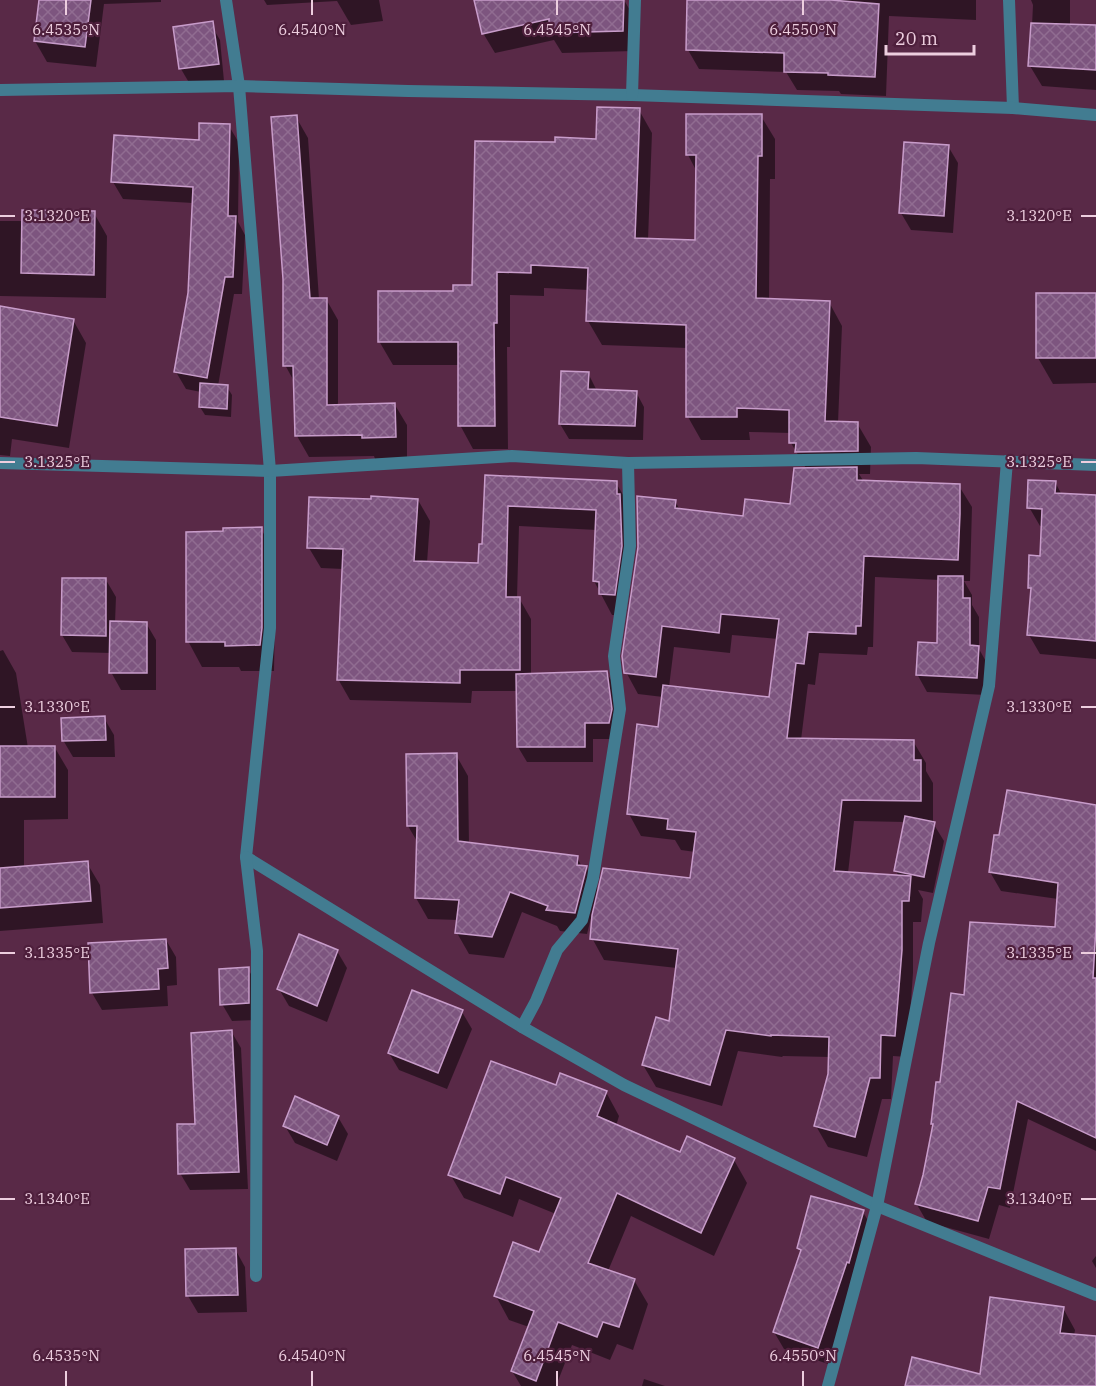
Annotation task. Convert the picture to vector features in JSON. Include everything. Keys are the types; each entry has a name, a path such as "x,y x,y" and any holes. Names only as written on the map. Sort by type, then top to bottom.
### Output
{"street":[{"path":"226,0 239,86 270,471 270,628 246,857 257,951 256,1276"},
{"path":"632,95 635,0"},
{"path":"1009,0 1013,108"},
{"path":"0,90 239,86 408,92 632,95 1013,108 1096,115"},
{"path":"0,463 270,471 512,456 628,464 916,458 1096,465"},
{"path":"828,1386 877,1206 929,943 989,686 1006,460"},
{"path":"522,1027 558,950 582,920 593,878 620,709 614,656 630,546 628,464"},
{"path":"246,857 522,1027 624,1085 877,1206 1096,1295"}],"building":[{"path":"39,0 91,0 85,47 34,41"},
{"path":"474,0 624,0 623,31 549,33 549,19 482,34"},
{"path":"687,0 831,0 879,4 875,77 784,72 784,53 686,50"},
{"path":"213,21 219,64 179,69 173,27"},
{"path":"1031,23 1096,25 1096,70 1028,66"},
{"path":"597,107 640,108 635,238 695,240 696,155 686,155 686,114 762,114 762,156 758,156 756,298 830,301 825,421 858,422 858,451 795,452 796,443 789,443 789,410 737,408 737,417 686,417 686,325 586,321 588,268 531,265 531,273 497,272 497,323 494,323 495,426 458,426 458,342 378,342 378,291 453,291 453,285 472,285 475,141 555,142 555,137 596,139"},
{"path":"297,115 310,298 327,298 327,405 395,403 396,437 295,436 293,366 283,366 283,279 271,117"},
{"path":"199,123 230,124 228,216 236,216 233,277 225,277 207,378 174,372 188,293 193,187 111,182 114,135 199,140"},
{"path":"904,142 949,145 944,216 899,213"},
{"path":"22,210 95,211 94,275 21,273"},
{"path":"1036,293 1096,293 1096,358 1036,358"},
{"path":"0,306 74,319 57,426 0,417"},
{"path":"561,371 589,372 588,389 637,391 635,426 559,424"},
{"path":"200,383 228,385 227,409 199,407"},
{"path":"857,467 857,480 960,484 960,514 958,560 864,556 861,626 856,626 856,634 808,632 804,664 796,663 787,738 914,740 914,760 921,760 921,801 842,800 834,871 911,876 909,901 902,901 902,950 895,1036 881,1035 880,1078 870,1078 855,1137 814,1126 828,1074 829,1037 771,1036 726,1030 710,1085 642,1065 656,1017 669,1021 678,949 590,939 592,915 603,868 690,878 696,832 667,829 668,819 627,814 637,724 658,727 663,685 769,697 779,619 721,614 719,633 662,626 656,677 624,673 622,656 638,547 637,496 676,500 675,508 743,516 745,499 790,504 794,468"},
{"path":"485,475 617,481 617,494 620,494 622,546 615,595 599,594 599,582 593,581 596,510 508,506 506,597 520,597 520,670 460,670 460,683 337,680 343,549 307,548 309,497 371,499 371,496 418,499 414,561 478,563 479,544 482,544"},
{"path":"1028,480 1056,481 1055,493 1096,495 1096,641 1027,635 1031,588 1028,588 1029,555 1040,556 1042,509 1027,508"},
{"path":"262,527 260,645 225,646 225,642 186,642 186,532"},
{"path":"938,576 963,576 963,598 970,598 970,645 979,646 977,678 916,675 918,642 937,643"},
{"path":"62,578 106,578 106,636 61,635"},
{"path":"110,621 147,622 147,673 109,673"},
{"path":"607,671 612,709 609,723 585,723 585,747 517,747 516,674"},
{"path":"105,716 106,740 62,741 61,718"},
{"path":"0,746 55,746 55,797 0,797"},
{"path":"457,753 458,841 578,856 577,865 587,866 575,913 546,910 548,906 510,892 492,937 455,933 459,900 415,898 417,826 407,826 406,754"},
{"path":"1007,790 1096,805 1096,927 1093,978 1096,978 1096,1138 1017,1101 1000,1189 988,1187 978,1221 915,1204 933,1124 931,1124 936,1082 940,1082 951,993 964,995 970,922 1055,927 1058,883 989,872 994,835 999,835"},
{"path":"905,816 935,822 924,877 894,871"},
{"path":"88,861 91,901 0,908 0,868"},
{"path":"299,934 338,950 317,1006 277,989"},
{"path":"166,939 168,968 158,969 159,989 90,993 88,943"},
{"path":"249,967 249,1003 220,1005 219,969"},
{"path":"412,990 463,1010 438,1073 388,1053"},
{"path":"232,1030 239,1172 178,1174 177,1124 195,1124 191,1033"},
{"path":"491,1061 556,1085 560,1073 607,1091 597,1116 680,1152 687,1136 735,1158 701,1233 617,1193 588,1263 635,1279 619,1327 603,1322 597,1337 558,1322 536,1381 511,1371 534,1311 494,1296 513,1242 539,1252 561,1198 506,1177 500,1194 448,1175"},
{"path":"295,1096 339,1116 327,1145 283,1126"},
{"path":"811,1196 864,1210 849,1263 847,1262 818,1348 773,1332 801,1250 797,1248"},
{"path":"236,1248 238,1295 186,1296 185,1249"},
{"path":"990,1297 1064,1307 1060,1333 1096,1336 1096,1386 905,1386 912,1357 980,1374"}]}
